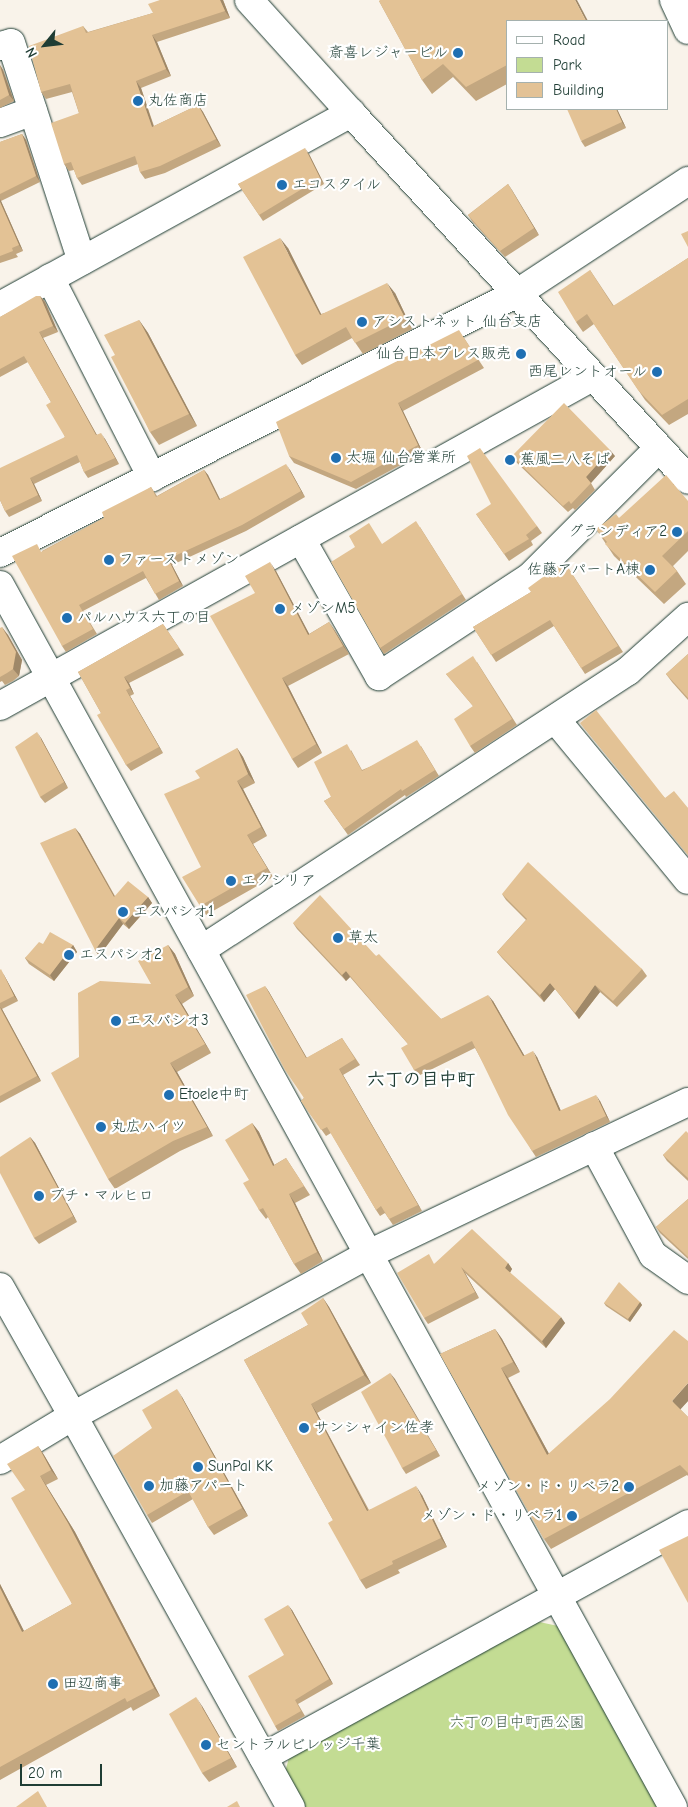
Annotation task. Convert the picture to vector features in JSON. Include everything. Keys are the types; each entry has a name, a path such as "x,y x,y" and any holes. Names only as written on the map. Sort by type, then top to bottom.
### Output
{"street":[{"path":"249,0 592,377 688,479"},
{"path":"674,0 688,30"},
{"path":"0,46 12,43 82,261"},
{"path":"0,123 33,111"},
{"path":"0,306 351,113"},
{"path":"0,553 516,294 688,181"},
{"path":"50,278 152,477"},
{"path":"0,706 592,377"},
{"path":"301,539 379,676 531,576 659,448"},
{"path":"0,585 673,1807"},
{"path":"201,950 556,720 628,671 688,617"},
{"path":"556,720 688,880"},
{"path":"0,1460 73,1416 369,1254 688,1102"},
{"path":"594,1146 653,1255 688,1280"},
{"path":"0,1287 291,1807"},
{"path":"263,1757 688,1524"}],"green space":[{"name":"六丁の目中町西公園","path":"530,1620 558,1626 660,1807 301,1807 284,1776 290,1754"}],"building":[{"path":"160,0 220,0 225,11 152,35 166,69 136,81 152,127 198,105 216,139 160,166 140,172 135,156 77,178 71,162 64,164 51,123 79,113 70,84 41,92 29,46 83,26 86,33 153,13 148,4"},
{"name":"斎喜レジャービル","path":"575,0 585,20 506,20 506,66 466,87 443,64 422,80 379,1"},
{"path":"0,67 9,95 0,100"},
{"path":"567,110 616,110 622,122 581,141"},
{"path":"22,134 36,176 0,194 0,142"},
{"name":"エコスタイル","path":"305,148 320,178 259,215 238,184"},
{"path":"508,184 534,228 500,251 468,215"},
{"path":"0,202 19,245 12,248 13,251 0,256"},
{"path":"688,231 688,247 681,234"},
{"path":"280,238 320,315 387,283 405,318 355,343 346,327 295,355 243,257"},
{"name":"西尾レントオール","path":"688,258 688,399 662,415 638,390 587,314 576,322 558,292 590,270 613,306"},
{"path":"36,296 40,296 53,326 39,332 96,435 101,433 115,458 84,472 77,455 30,478 38,495 5,511 0,500 0,468 65,437 46,405 51,402 24,356 0,369 0,317"},
{"path":"139,320 189,414 150,432 111,357 115,355 104,335"},
{"path":"459,330 478,360 398,403 418,445 351,482 289,456 276,422"},
{"path":"564,403 610,450 586,477 591,483 571,504 569,501 563,506 512,456"},
{"path":"480,448 537,526 526,535 529,539 504,554 476,514 491,504 467,456"},
{"path":"286,464 301,491 242,525 168,559 179,581 155,594 143,571 79,605 93,629 62,646 12,556 37,544 41,552 104,518 102,512 151,487 156,497 204,470 219,500"},
{"path":"666,475 688,501 688,531 662,556 677,571 655,592 605,544 607,542 596,529 616,514 619,518"},
{"path":"416,521 462,594 380,648 331,562 355,547 349,536 369,523 382,544"},
{"path":"270,562 308,635 329,622 343,646 282,678 316,744 292,759 210,616 255,593 245,576"},
{"path":"558,566 567,566 618,646 581,668 550,620 491,655 473,627 531,592 528,588"},
{"path":"163,624 179,648 124,677 130,688 126,690 159,747 126,765 97,715 101,713 78,672"},
{"path":"2,627 16,652 13,669 0,677 0,628"},
{"path":"688,654 688,698 666,674"},
{"path":"473,656 512,719 470,746 454,719 473,706 446,674"},
{"path":"596,710 665,798 674,791 688,808 688,855 580,723"},
{"path":"37,732 64,782 40,797 15,747"},
{"path":"417,740 435,770 402,791 401,789 344,829 324,801 331,797 314,762 347,744 362,771"},
{"path":"237,748 248,774 237,781 261,827 247,835 267,868 200,906 182,877 201,867 164,794 200,778 195,771"},
{"path":"75,828 114,897 128,881 148,897 125,923 119,918 95,950 40,843"},
{"path":"528,862 642,969 613,1001 595,985 575,1013 550,983 540,995 497,952 527,919 502,894"},
{"path":"320,895 376,956 379,954 441,1019 488,995 523,1056 533,1051 559,1111 596,1095 606,1116 532,1151 508,1115 472,1041 414,1070 401,1048 408,1044 346,971 342,975 293,923"},
{"path":"50,932 73,945 50,975 25,958 39,942 43,944"},
{"path":"168,945 188,987 175,995 205,1044 170,1063 207,1127 173,1141 108,1179 51,1073 79,1057 78,993 100,981 151,984 138,961"},
{"path":"0,970 14,996 0,1003"},
{"path":"265,986 306,1058 342,1038 355,1059 339,1069 418,1205 389,1219 381,1206 376,1210 327,1127 321,1130 301,1101 304,1098 285,1070 246,995"},
{"path":"0,1008 37,1076 0,1096"},
{"path":"252,1123 273,1166 286,1158 304,1186 289,1194 317,1252 294,1264 263,1208 259,1210 243,1183 249,1180 225,1140"},
{"path":"686,1131 688,1133 688,1178 663,1155"},
{"name":"プチ・マルヒロ","path":"30,1137 73,1216 34,1238 0,1173 0,1157"},
{"path":"688,1199 688,1257 656,1227"},
{"path":"472,1229 508,1263 505,1268 561,1317 542,1341 461,1267 475,1292 424,1318 397,1273 429,1254 434,1264"},
{"path":"619,1282 640,1302 628,1319 604,1303"},
{"path":"323,1298 364,1375 311,1404 367,1511 416,1486 441,1538 392,1561 393,1564 360,1580 328,1523 333,1520 244,1360 308,1325 301,1313"},
{"path":"495,1329 513,1362 501,1368 547,1455 610,1399 674,1330 688,1341 688,1383 672,1401 688,1417 688,1473 680,1465 544,1539 440,1354"},
{"path":"390,1373 436,1450 402,1468 361,1392"},
{"path":"177,1389 242,1508 208,1527 188,1491 147,1515 113,1456 152,1428 142,1410"},
{"path":"38,1446 51,1470 40,1476 68,1523 154,1688 127,1702 125,1698 0,1767 0,1588 22,1632 72,1604 11,1498 25,1490 7,1464"},
{"path":"688,1536 688,1603 659,1550"},
{"path":"288,1605 329,1679 295,1700 301,1711 275,1726 248,1676 284,1655 264,1619"},
{"name":"セントラルビレッジ千葉","path":"196,1697 231,1758 202,1773 169,1714"},
{"path":"38,1791 47,1807 16,1807"},
{"path":"237,1801 240,1807 227,1807"}],"place":[{"name":"斎喜レジャービル","path":"458,53"},
{"name":"丸佐商店","path":"138,101"},
{"name":"エコスタイル","path":"282,185"},
{"name":"アシストネット 仙台支店","path":"362,322"},
{"name":"仙台日本プレス販売","path":"521,354"},
{"name":"西尾レントオール","path":"657,372"},
{"name":"太堀 仙台営業所","path":"336,458"},
{"name":"蕉風二八そば","path":"510,460"},
{"name":"グランディア2","path":"677,532"},
{"name":"ファーストメゾン","path":"109,560"},
{"name":"佐藤アパートA棟","path":"650,570"},
{"name":"メゾンM5","path":"280,609"},
{"name":"パルハウス六丁の目","path":"67,618"},
{"name":"エクシリア","path":"231,881"},
{"name":"エスパシオ1","path":"123,912"},
{"name":"草太","path":"338,938"},
{"name":"エスパシオ2","path":"69,955"},
{"name":"エスパシオ3","path":"116,1021"},
{"name":"Etoele中町","path":"169,1095"},
{"name":"丸広ハイツ","path":"101,1127"},
{"name":"プチ・マルヒロ","path":"39,1196"},
{"name":"サンシャイン佐孝","path":"304,1428"},
{"name":"SunPal KK","path":"198,1467"},
{"name":"加藤アパート","path":"149,1486"},
{"name":"メゾン・ド・リベラ2","path":"629,1487"},
{"name":"メゾン・ド・リベラ1","path":"572,1516"},
{"name":"田辺商事","path":"53,1684"},
{"name":"セントラルビレッジ千葉","path":"206,1745"}],"district":[{"name":"六丁の目中町","path":"421,1080"}]}
